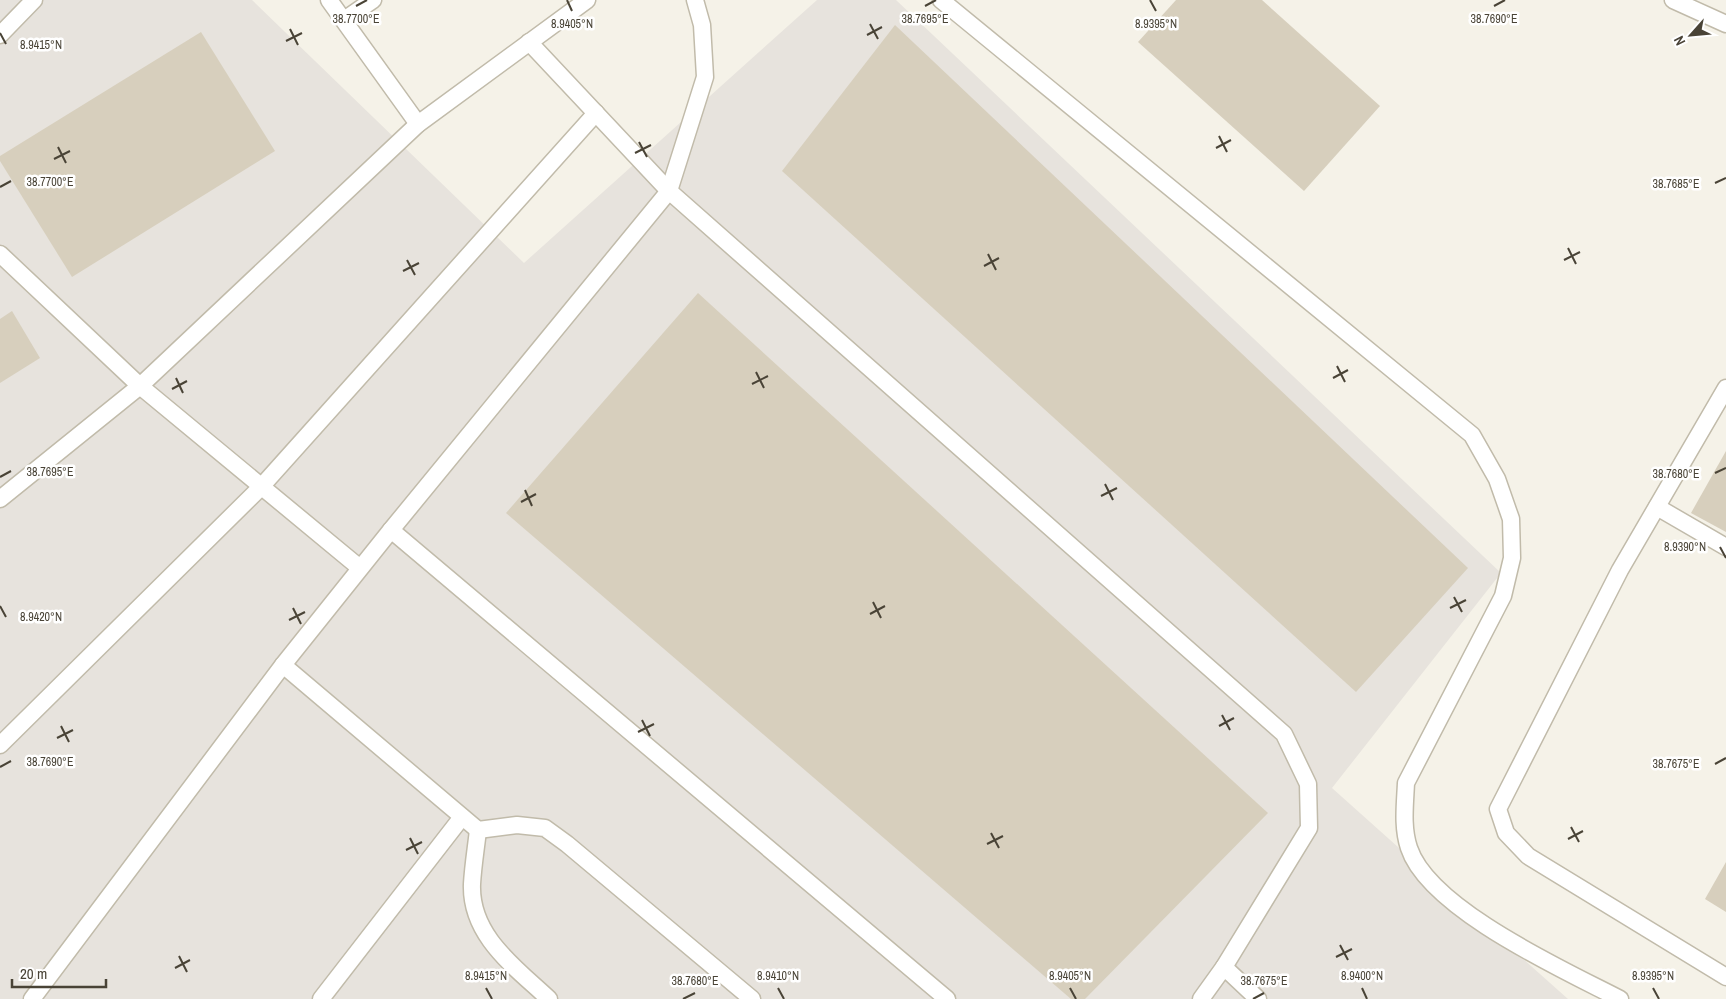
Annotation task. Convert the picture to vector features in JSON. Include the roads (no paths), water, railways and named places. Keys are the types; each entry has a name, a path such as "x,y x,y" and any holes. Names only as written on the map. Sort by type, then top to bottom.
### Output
{"lane":[{"path":"0,35 34,0"},
{"path":"329,0 418,124"},
{"path":"344,20 372,0"},
{"path":"0,500 140,386 418,124 587,0"},
{"path":"32,999 283,664 669,191 705,77 702,25 695,0"},
{"path":"941,0 1472,435 1497,479 1511,519 1512,558 1504,596 1406,783 1404,817 1409,848 1428,880 1456,906 1532,953 1620,999"},
{"path":"1673,0 1726,24"},
{"path":"529,42 669,191 1284,734 1308,784 1309,828 1224,967 1201,999"},
{"path":"0,745 261,487 596,113"},
{"path":"0,254 140,386 360,568"},
{"path":"1726,388 1620,570 1498,809 1506,833 1528,856 1726,976"},
{"path":"1657,506 1726,547"},
{"path":"391,530 947,999"},
{"path":"283,664 478,830 518,825 545,828 567,844 752,999"},
{"path":"321,999 462,817"},
{"path":"478,830 472,886 476,918 493,947 549,999"},
{"path":"1224,967 1258,999"}]}
